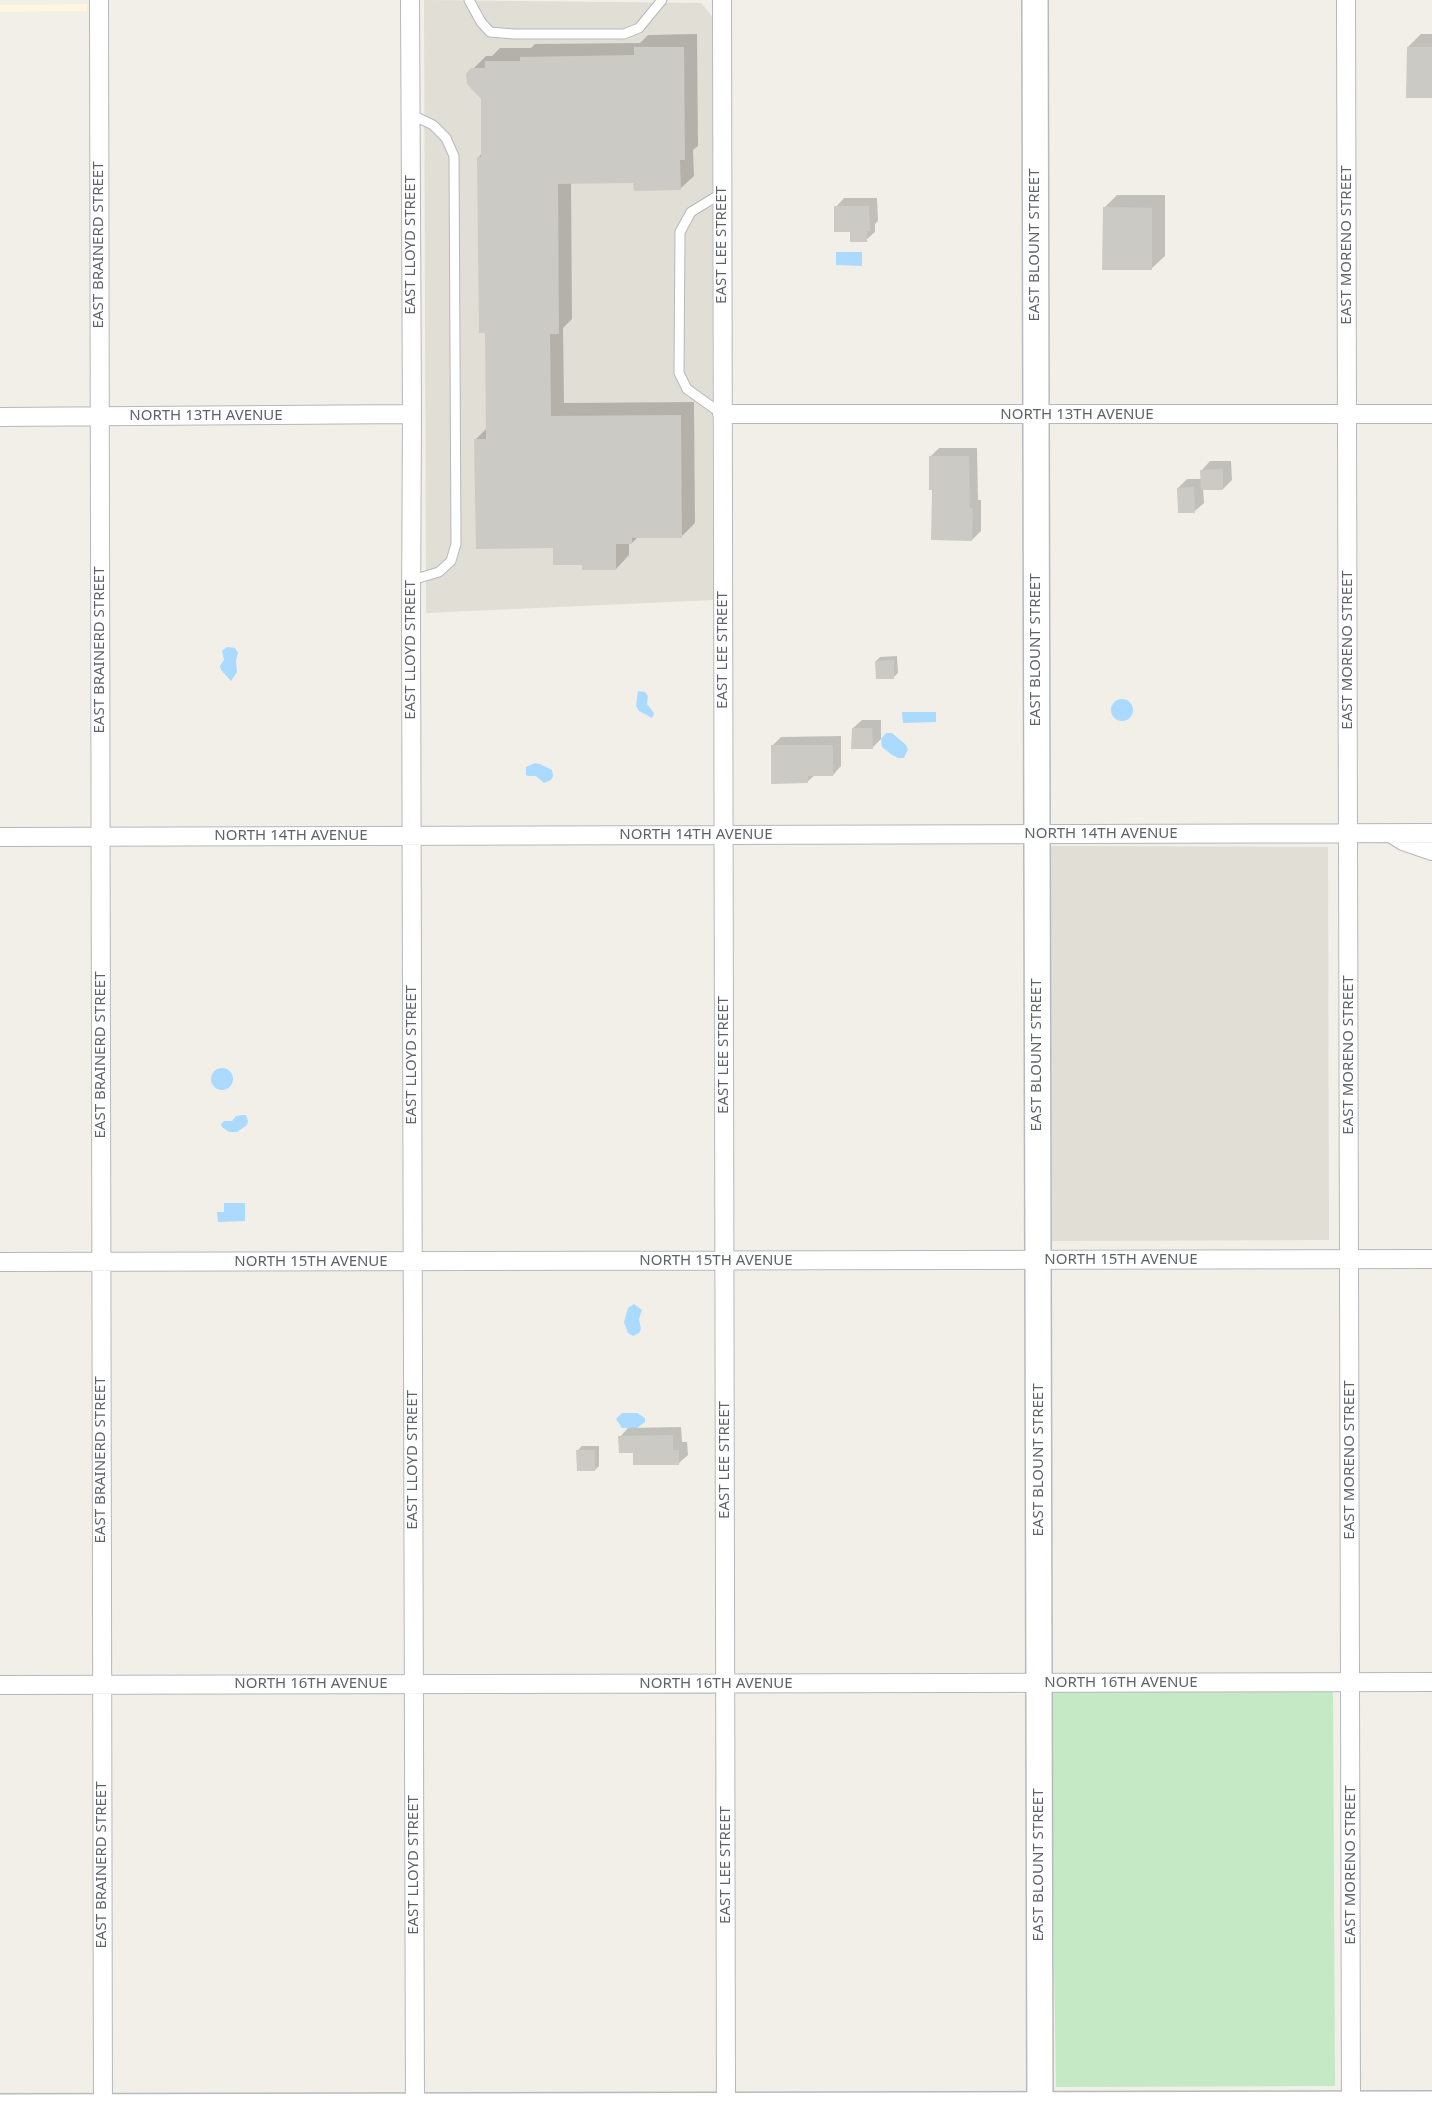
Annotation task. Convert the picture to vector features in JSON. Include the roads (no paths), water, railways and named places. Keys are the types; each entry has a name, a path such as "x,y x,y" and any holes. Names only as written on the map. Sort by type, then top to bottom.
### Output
{"street":[{"name":"EAST BRAINERD STREET","path":"98,0 102,2109"},
{"name":"EAST LLOYD STREET","path":"410,0 414,2108"},
{"name":"EAST LEE STREET","path":"722,0 726,2108"},
{"name":"EAST BLOUNT STREET","path":"1035,0 1040,2108"},
{"name":"EAST MORENO STREET","path":"1346,0 1352,2107"},
{"name":"NORTH 13TH AVENUE","path":"0,417 412,414"},
{"name":"NORTH 13TH AVENUE","path":"722,414 1035,416 1432,414"},
{"path":"1392,833 1414,846 1432,852"},
{"name":"NORTH 14TH AVENUE","path":"0,837 1432,834"},
{"name":"NORTH 15TH AVENUE","path":"0,1262 1432,1259"},
{"name":"NORTH 16TH AVENUE","path":"0,1685 1432,1682"},
{"path":"0,2107 102,2109 1040,2108 1352,2107 1432,2104"}],"lane":[{"path":"469,0 481,22 490,32 514,34 624,34 639,28 662,0"},
{"path":"410,114 433,125 446,138 454,156 456,544 451,561 439,572 412,580"},
{"path":"722,193 692,212 680,232 679,373 687,389 722,414"}],"water":[{"path":"836,252 862,252 862,266 836,265"},
{"path":"227,647 235,648 238,653 236,660 237,672 231,681 221,670 220,666 224,660 222,651"},
{"path":"638,691 645,692 648,696 647,704 654,713 652,718 639,711 636,706"},
{"path":"1122,699 1132,706 1133,710 1126,720 1122,721 1112,714 1111,710 1118,700"},
{"path":"902,712 936,712 936,722 903,723"},
{"path":"886,733 892,733 906,745 908,749 904,758 892,755 882,747 881,739"},
{"path":"535,763 552,770 553,776 551,780 544,783 536,776 526,775 526,767"},
{"path":"222,1068 230,1071 233,1079 230,1087 222,1090 214,1087 211,1079 214,1071"},
{"path":"246,1115 247,1125 237,1132 229,1132 222,1127 221,1124 224,1121 232,1121 236,1116"},
{"path":"224,1203 245,1203 245,1221 218,1222 217,1212 224,1212"},
{"path":"634,1304 642,1310 639,1319 641,1329 639,1333 633,1336 628,1333 624,1322 628,1308"},
{"path":"622,1413 637,1413 645,1418 645,1422 637,1428 622,1428 616,1419"}]}
